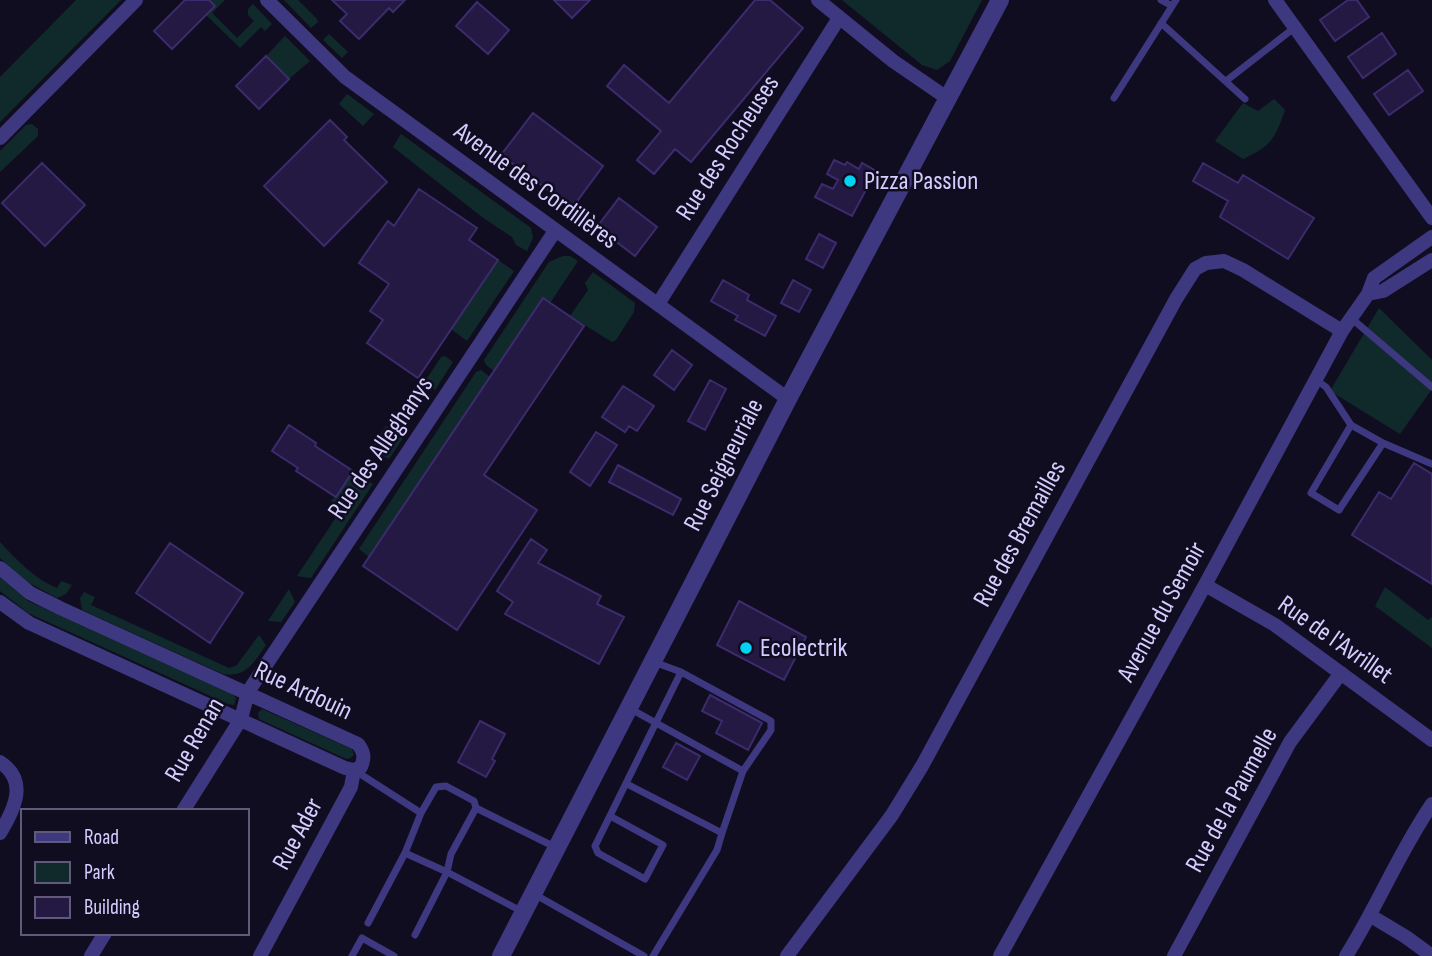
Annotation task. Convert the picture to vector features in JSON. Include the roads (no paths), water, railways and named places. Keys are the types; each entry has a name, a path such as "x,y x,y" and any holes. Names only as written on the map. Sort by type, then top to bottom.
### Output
{"street":[{"path":"0,138 136,0"},
{"name":"Avenue des Cordillères","path":"267,0 345,77 788,399"},
{"path":"818,0 894,61 947,98"},
{"name":"Rue Seigneuriale","path":"501,956 788,399 1000,0"},
{"path":"1275,0 1432,218"},
{"name":"Rue des Rocheuses","path":"658,304 839,18"},
{"name":"Rue des Alleghanys","path":"248,692 555,231"},
{"name":"Avenue du Semoir","path":"1000,956 1316,380 1368,294 1374,278 1432,237"},
{"path":"1368,294 1383,291 1432,260"},
{"name":"Rue des Bremailles","path":"787,956 892,815 922,766 1175,299 1195,270 1206,263 1224,261 1347,325"},
{"name":"Rue Ardouin","path":"0,568 30,593 358,744 364,757 360,766 354,770 29,623 0,602"},
{"name":"Rue de l'Avrillet","path":"1205,585 1275,625 1432,740"},
{"name":"Rue de la Paumelle","path":"1174,956 1290,742 1341,673"},
{"name":"Rue Renan","path":"184,809 241,719 248,692"},
{"path":"0,762 7,766 18,790 12,813 0,833"},
{"name":"Rue Ader","path":"260,956 351,787 354,770"},
{"path":"1346,956 1432,804"},
{"path":"1371,916 1432,956"},
{"path":"90,956 104,935"}],"lane":[{"path":"1114,97 1174,3 1161,0"},
{"path":"1161,23 1245,99"},
{"path":"1226,81 1295,27"},
{"path":"1347,325 1432,387"},
{"path":"1316,380 1326,387 1351,425 1383,443 1432,464"},
{"path":"1351,425 1311,493 1339,510 1383,443"},
{"path":"653,661 681,672 771,721 771,730 743,771 717,850 653,956"},
{"path":"610,816 663,845 645,879 598,853 595,846 610,816 628,784 654,723 681,672"},
{"path":"629,708 743,771"},
{"path":"354,770 421,813"},
{"path":"628,784 722,833"},
{"path":"368,923 405,853 421,813 436,787 446,786 474,801 476,808 451,854 447,872 415,935"},
{"path":"476,808 557,848"},
{"path":"405,853 524,912"},
{"path":"533,893 644,956"},
{"path":"352,956 362,938 394,956"}],"place":[{"name":"Pizza Passion","path":"850,181"},
{"name":"Ecolectrik","path":"746,648"}]}
